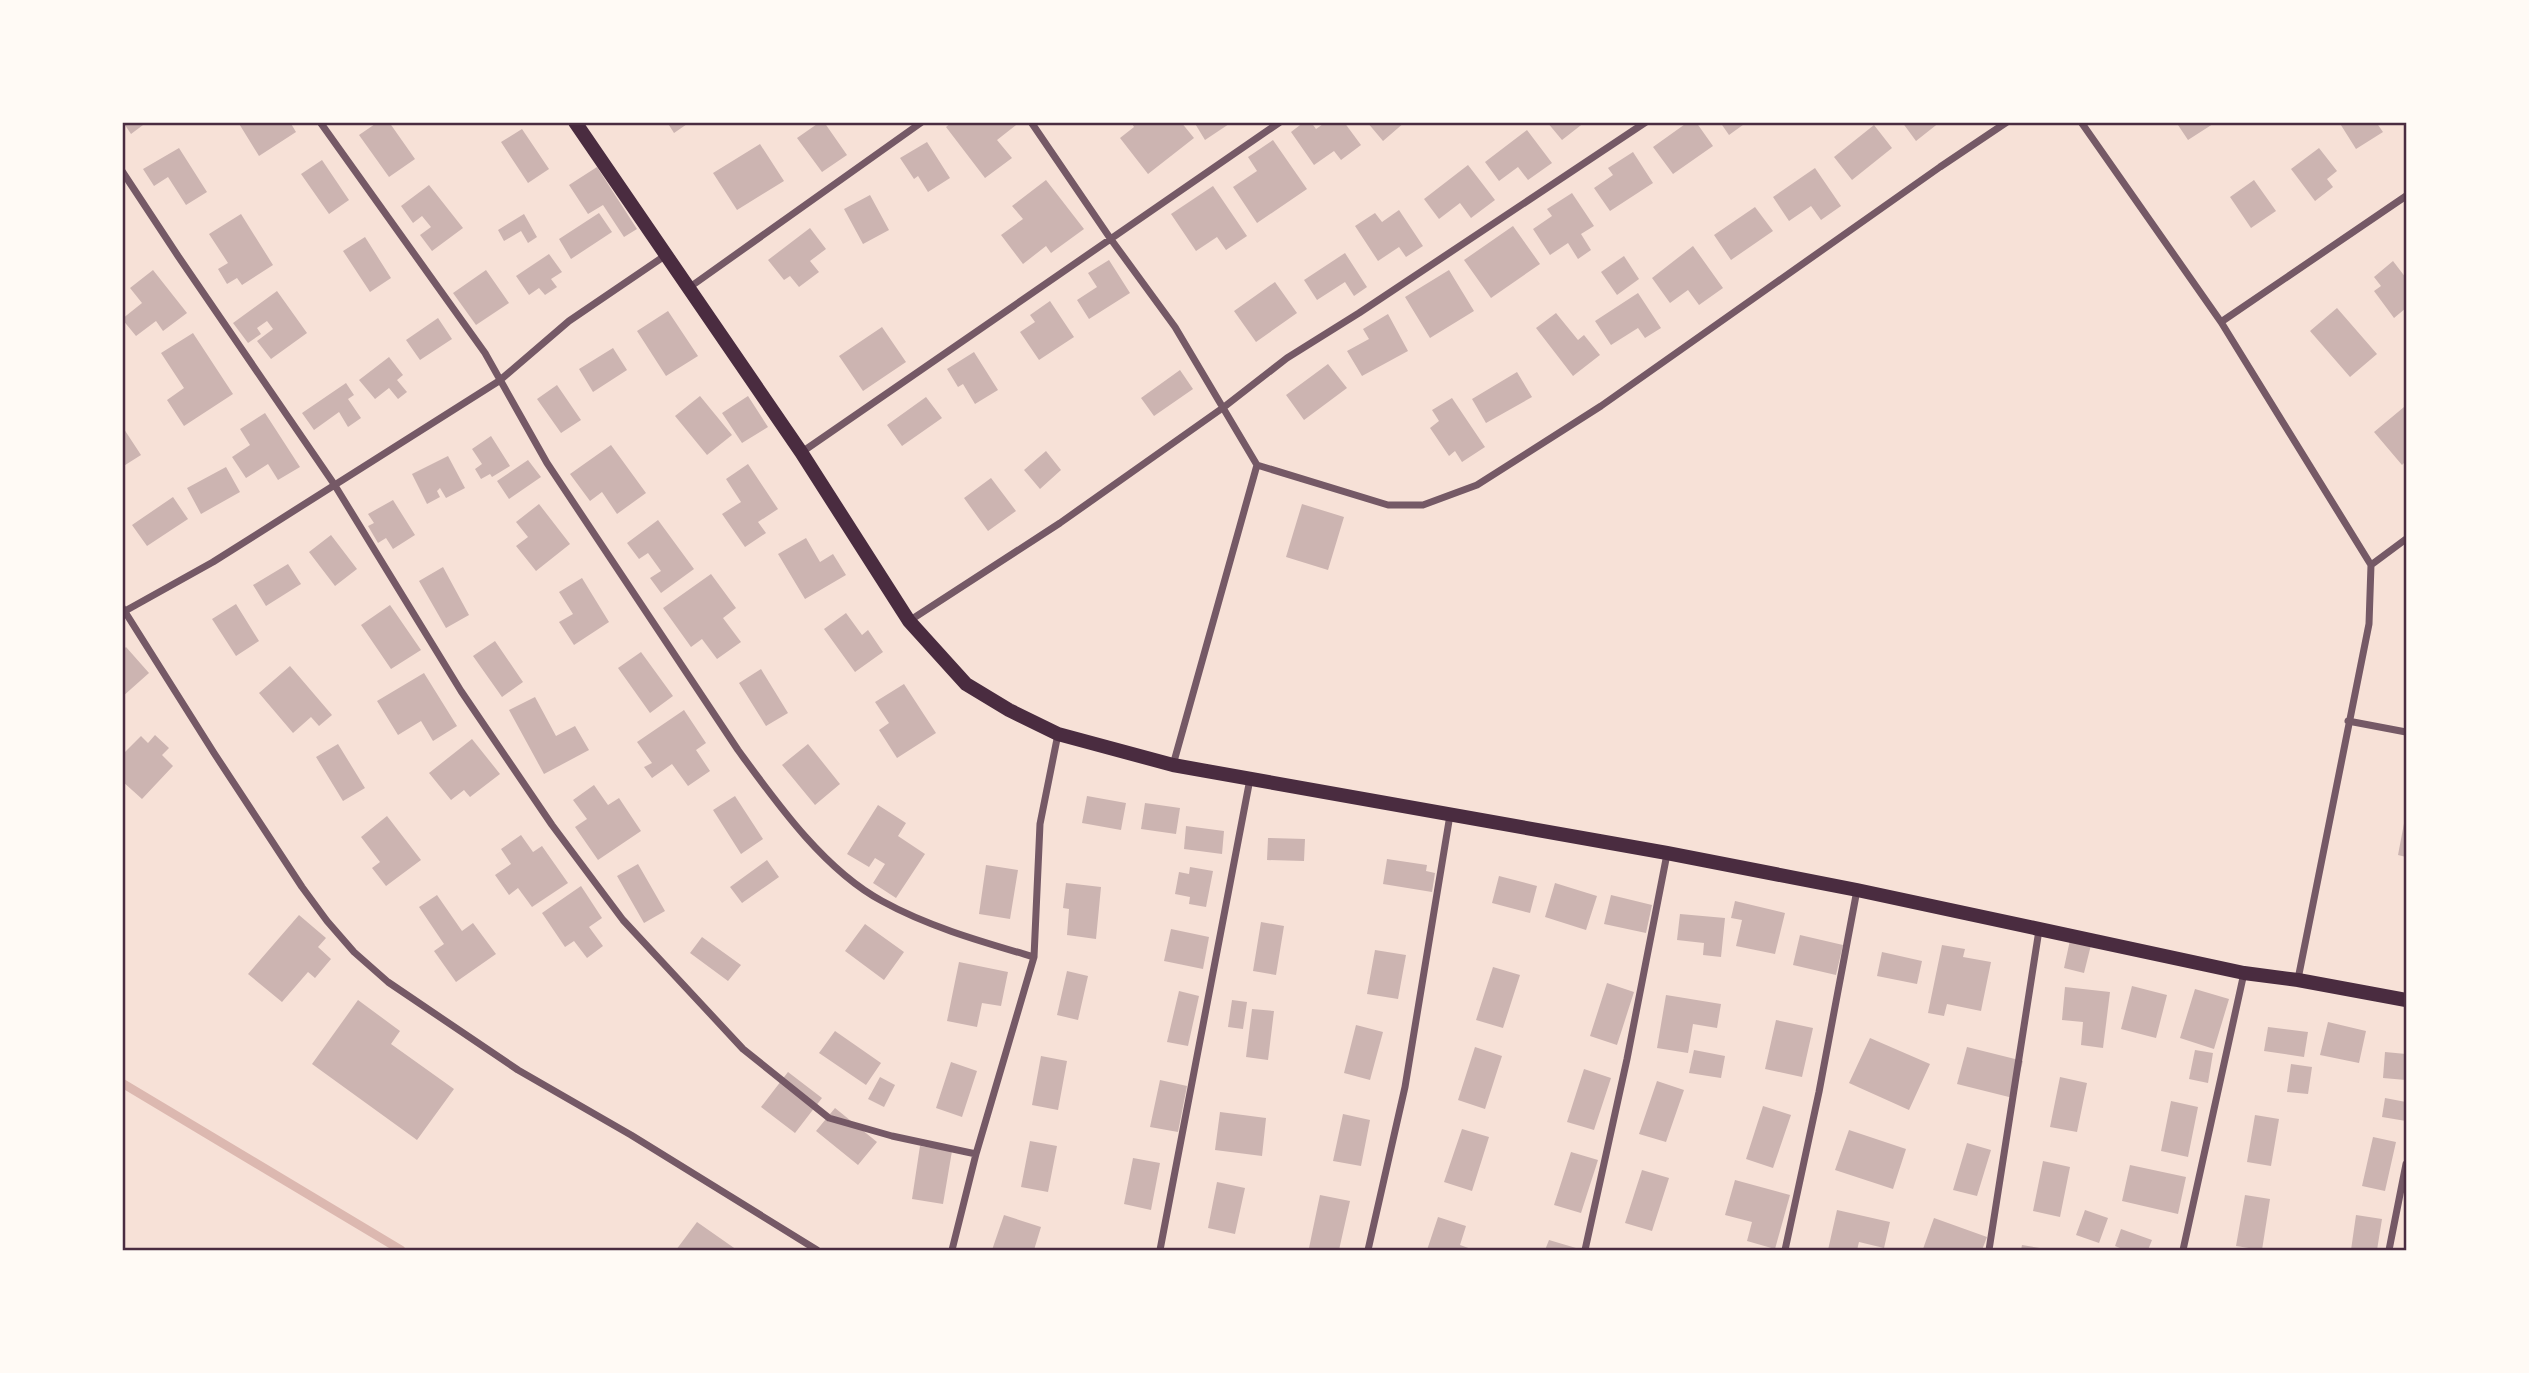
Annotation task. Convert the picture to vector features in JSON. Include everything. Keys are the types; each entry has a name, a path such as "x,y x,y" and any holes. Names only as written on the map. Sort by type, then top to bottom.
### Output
{"main road":[{"path":"575,122 801,452 909,621 966,684 1009,710 1058,734 1173,765 1667,853 2040,928 2244,973 2406,1000"}],"street":[{"path":"320,122 485,352 547,463 731,739 770,795 809,841 854,883 881,901 932,923 1034,957"},
{"path":"690,287 922,122"},
{"path":"1031,122 1175,327 1257,465 1388,505 1423,505 1477,485 1601,406 2007,122"},
{"path":"801,452 1279,122"},
{"path":"909,621 1060,523 1224,407 1287,358 1646,122"},
{"path":"2081,122 2221,322 2371,565 2369,624 2298,980"},
{"path":"122,172 334,484 461,691 623,920 743,1049 829,1118 892,1136 976,1154"},
{"path":"2221,322 2406,196"},
{"path":"666,254 569,321 499,381 214,562 124,609 302,887 354,952 388,982 518,1070 631,1135 817,1251"},
{"path":"1173,765 1257,465"},
{"path":"2371,565 2406,539"},
{"path":"2348,721 2406,732"},
{"path":"952,1251 976,1154 1034,957 1040,824 1058,734"},
{"path":"1160,1251 1250,779"},
{"path":"1368,1251 1405,1087 1450,814"},
{"path":"1585,1251 1627,1059 1667,853"},
{"path":"1785,1251 1819,1092 1857,890"},
{"path":"1989,1251 2040,928"},
{"path":"2182,1251 2244,973"},
{"path":"2389,1251 2406,1164"}],"building":[{"path":"123,122 147,122 131,134"},
{"path":"238,122 290,122 296,132 259,156"},
{"path":"378,122 389,122 415,159 389,177 359,135"},
{"path":"667,122 690,122 674,133"},
{"path":"824,122 847,155 822,172 797,138"},
{"path":"952,122 1020,122 997,140 1012,158 985,178 946,127"},
{"path":"1131,122 1181,122 1194,138 1148,174 1120,138 1134,127"},
{"path":"1194,122 1232,122 1205,140"},
{"path":"1304,122 1311,122 1316,129 1326,122 1344,122 1361,145 1341,160 1334,151 1314,165 1291,132"},
{"path":"1367,122 1405,122 1383,141"},
{"path":"1547,122 1585,122 1562,140"},
{"path":"1688,122 1696,122 1713,146 1673,174 1653,147"},
{"path":"1720,122 1747,122 1729,135"},
{"path":"1902,122 1940,122 1916,141"},
{"path":"2176,122 2216,122 2188,140"},
{"path":"2339,122 2376,122 2383,132 2356,149"},
{"path":"1874,125 1892,148 1852,180 1834,157"},
{"path":"522,129 549,169 528,183 501,142"},
{"path":"1527,130 1552,163 1528,180 1518,167 1499,181 1485,162"},
{"path":"1273,140 1307,189 1257,223 1233,187 1257,171 1248,157"},
{"path":"927,142 950,178 928,192 918,176 914,179 900,158"},
{"path":"760,144 784,181 737,210 713,173"},
{"path":"179,148 207,192 186,205 168,177 154,186 143,169"},
{"path":"2319,148 2337,171 2327,179 2333,187 2315,201 2291,169"},
{"path":"1633,152 1653,183 1610,211 1594,188 1613,175 1608,168"},
{"path":"322,160 349,200 329,214 301,174"},
{"path":"1468,165 1495,200 1471,218 1460,203 1439,219 1424,199"},
{"path":"597,167 637,229 624,237 603,205 588,214 569,185"},
{"path":"1815,168 1841,206 1821,220 1811,206 1789,221 1773,197"},
{"path":"1046,180 1084,229 1051,253 1046,246 1023,264 1001,235 1023,219 1012,206"},
{"path":"2254,180 2276,211 2251,228 2230,197"},
{"path":"429,185 463,228 432,251 420,235 431,227 422,216 413,223 401,206"},
{"path":"1213,186 1247,236 1226,250 1217,237 1196,251 1171,214"},
{"path":"1572,193 1594,226 1581,234 1591,250 1578,259 1568,243 1550,255 1533,229 1552,216 1547,209"},
{"path":"870,195 889,230 863,244 844,209"},
{"path":"1755,207 1773,231 1731,260 1714,235"},
{"path":"1399,210 1423,246 1406,257 1399,247 1378,261 1355,226 1375,213 1382,222"},
{"path":"599,213 612,232 571,259 559,239"},
{"path":"241,214 273,265 242,285 237,278 227,284 218,269 228,263 209,234"},
{"path":"524,214 537,237 528,243 521,231 504,241 498,230"},
{"path":"1513,226 1540,264 1491,298 1464,260"},
{"path":"810,228 826,249 810,261 819,272 799,287 790,276 784,280 768,260"},
{"path":"365,237 391,278 370,292 343,251"},
{"path":"1693,246 1723,288 1699,305 1688,290 1670,303 1652,278"},
{"path":"1345,253 1367,287 1354,296 1345,282 1317,300 1304,280"},
{"path":"549,254 562,272 551,279 557,287 545,295 539,288 529,295 516,276"},
{"path":"1624,256 1639,279 1617,295 1601,272"},
{"path":"1109,260 1130,293 1089,319 1077,300 1097,287 1088,273"},
{"path":"2393,261 2406,278 2406,308 2394,318 2374,291 2381,286 2374,277"},
{"path":"153,270 187,313 163,331 156,321 136,336 122,319 142,303 130,288"},
{"path":"486,270 509,303 476,325 453,293"},
{"path":"1449,270 1474,311 1430,338 1405,297"},
{"path":"1275,282 1297,313 1256,342 1234,311"},
{"path":"277,291 307,333 271,359 257,341 273,329 267,321 257,328 261,334 248,343 233,323"},
{"path":"1638,293 1661,328 1645,338 1638,328 1611,345 1595,321"},
{"path":"1050,301 1074,337 1039,360 1020,332 1035,322 1030,315"},
{"path":"2337,308 2377,354 2350,377 2310,331"},
{"path":"668,311 698,356 666,376 637,331"},
{"path":"1556,313 1578,340 1584,335 1600,355 1573,376 1536,328"},
{"path":"1388,314 1408,351 1362,376 1347,351 1369,339 1363,329"},
{"path":"438,318 452,339 420,360 406,340"},
{"path":"882,327 906,362 863,391 839,356"},
{"path":"193,333 233,394 184,426 167,400 184,388 161,353"},
{"path":"613,348 627,370 593,392 579,369"},
{"path":"974,352 998,390 975,404 963,384 958,387 947,369"},
{"path":"389,357 403,375 397,380 407,392 398,399 389,388 375,399 359,380"},
{"path":"1328,364 1347,388 1304,420 1286,395"},
{"path":"1180,370 1193,389 1154,416 1141,398"},
{"path":"1517,372 1532,397 1486,423 1472,399"},
{"path":"346,383 354,395 348,399 361,418 348,427 339,412 314,430 302,413"},
{"path":"557,385 581,420 561,433 537,399"},
{"path":"700,396 732,435 707,455 675,416"},
{"path":"748,396 768,427 742,443 722,413"},
{"path":"926,397 942,418 902,446 887,425"},
{"path":"1452,398 1485,447 1462,462 1455,451 1449,456 1430,428 1439,421 1432,410"},
{"path":"2404,407 2406,461 2402,465 2374,432"},
{"path":"265,413 300,467 278,480 268,464 246,478 232,457 250,445 240,429"},
{"path":"122,426 141,455 122,467"},
{"path":"491,436 510,466 492,477 490,474 481,479 475,469 482,464 472,449"},
{"path":"611,445 646,493 617,514 602,492 590,501 570,474"},
{"path":"1046,451 1061,470 1040,489 1024,470"},
{"path":"448,456 465,488 446,498 440,488 437,491 440,497 427,504 412,474"},
{"path":"528,460 541,477 509,499 497,481"},
{"path":"748,464 778,509 758,522 766,533 745,547 722,514 741,502 726,479"},
{"path":"226,467 240,492 201,514 187,488"},
{"path":"991,478 1016,511 988,531 964,498"},
{"path":"173,497 188,519 147,546 132,525"},
{"path":"393,500 415,535 393,549 386,538 378,543 368,526 374,523 368,514"},
{"path":"539,504 570,544 536,571 516,546 528,537 516,522"},
{"path":"1302,504 1344,517 1328,570 1286,557"},
{"path":"658,520 694,569 661,593 650,578 661,571 648,553 639,559 627,543"},
{"path":"331,535 357,569 335,586 309,552"},
{"path":"806,538 820,562 833,554 846,575 805,599 778,554"},
{"path":"288,564 301,584 266,606 253,585"},
{"path":"443,567 469,615 446,628 419,581"},
{"path":"711,574 736,608 723,618 741,642 717,659 702,639 691,647 663,608"},
{"path":"582,578 609,622 574,645 559,622 573,614 559,592"},
{"path":"236,604 259,641 236,656 212,619"},
{"path":"390,605 421,650 391,669 361,625"},
{"path":"846,613 862,635 868,630 883,652 855,672 824,629"},
{"path":"495,641 523,682 502,697 473,656"},
{"path":"126,647 149,673 122,697 122,651"},
{"path":"641,652 673,696 650,713 618,668"},
{"path":"290,666 332,715 319,726 311,717 293,733 259,693"},
{"path":"761,669 788,713 766,726 739,683"},
{"path":"424,673 457,726 433,741 421,721 398,735 377,701"},
{"path":"904,684 936,733 897,758 879,730 889,723 875,702"},
{"path":"535,697 556,736 575,726 589,750 544,774 509,710"},
{"path":"684,710 706,743 696,750 710,771 688,786 672,764 652,778 644,767 652,763 637,742"},
{"path":"155,735 169,748 162,755 173,766 142,799 122,781 122,755 141,736 148,743"},
{"path":"472,739 500,774 470,797 464,790 451,800 429,773"},
{"path":"338,744 365,788 343,801 316,757"},
{"path":"808,744 840,784 815,805 782,765"},
{"path":"594,785 608,805 619,798 641,831 598,860 575,827 587,819 573,800"},
{"path":"735,796 763,839 741,854 713,810"},
{"path":"1087,796 1126,803 1121,830 1082,823"},
{"path":"1145,803 1180,808 1176,834 1141,829"},
{"path":"878,805 906,823 898,836 925,854 896,898 873,883 885,864 875,858 869,867 847,854"},
{"path":"387,816 421,860 386,886 372,868 380,862 361,837"},
{"path":"2406,818 2406,857 2398,855"},
{"path":"1186,826 1224,831 1222,854 1184,849"},
{"path":"521,835 533,852 542,846 568,883 532,907 518,888 509,895 495,875 511,864 501,849"},
{"path":"1268,838 1305,839 1304,861 1267,860"},
{"path":"1387,859 1427,865 1426,871 1435,873 1432,892 1383,884"},
{"path":"767,860 779,877 742,903 730,887"},
{"path":"638,864 665,911 644,923 617,876"},
{"path":"986,865 1018,870 1010,919 979,914"},
{"path":"1190,867 1213,871 1206,907 1189,904 1190,897 1175,894 1179,872 1189,874"},
{"path":"1499,876 1537,886 1530,913 1492,903"},
{"path":"1066,883 1101,887 1096,939 1067,935 1069,909 1063,908"},
{"path":"1555,883 1597,896 1586,930 1545,917"},
{"path":"581,886 602,918 589,927 603,946 587,958 574,941 565,947 542,913"},
{"path":"437,895 462,931 473,923 496,954 456,982 434,951 444,944 419,907"},
{"path":"1611,895 1652,905 1646,933 1604,924"},
{"path":"1735,901 1785,913 1775,954 1736,946 1742,920 1731,918"},
{"path":"1680,914 1725,918 1721,957 1703,955 1704,943 1677,940"},
{"path":"299,915 326,938 318,947 331,959 315,978 308,972 282,1002 248,974"},
{"path":"1261,922 1284,926 1276,975 1253,971"},
{"path":"865,924 904,952 884,980 845,951"},
{"path":"1171,929 1209,937 1203,969 1164,961"},
{"path":"1800,935 1843,945 1836,975 1793,965"},
{"path":"702,937 741,965 728,981 690,953"},
{"path":"2070,940 2091,945 2084,973 2064,968"},
{"path":"1942,945 1965,949 1963,957 1991,962 1981,1011 1947,1004 1944,1016 1928,1013"},
{"path":"1375,950 1406,955 1398,999 1367,994"},
{"path":"1882,952 1922,961 1917,984 1877,976"},
{"path":"959,962 1008,972 1001,1006 982,1003 977,1027 947,1021"},
{"path":"1493,967 1520,975 1503,1028 1476,1020"},
{"path":"1067,971 1088,976 1078,1020 1057,1015"},
{"path":"1607,983 1634,992 1617,1045 1590,1036"},
{"path":"2132,986 2167,995 2156,1038 2121,1029"},
{"path":"2065,987 2110,992 2103,1048 2081,1045 2083,1022 2062,1020"},
{"path":"2195,989 2229,999 2214,1049 2180,1038"},
{"path":"1179,991 1199,996 1188,1046 1167,1042"},
{"path":"1666,995 1721,1004 1717,1028 1693,1024 1688,1053 1657,1048"},
{"path":"358,1000 400,1031 391,1044 454,1089 417,1140 312,1064"},
{"path":"1232,1000 1247,1002 1243,1029 1228,1027"},
{"path":"1252,1009 1274,1011 1268,1060 1246,1057"},
{"path":"1776,1020 1813,1028 1802,1077 1765,1069"},
{"path":"2328,1022 2366,1031 2359,1063 2320,1055"},
{"path":"1356,1025 1383,1032 1370,1080 1344,1073"},
{"path":"2268,1027 2308,1032 2304,1057 2264,1051"},
{"path":"835,1031 881,1063 866,1085 819,1053"},
{"path":"1870,1038 1930,1064 1909,1110 1849,1083"},
{"path":"1475,1047 1502,1056 1485,1109 1458,1100"},
{"path":"1967,1047 2023,1061 2013,1098 1957,1084"},
{"path":"1694,1050 1725,1056 1721,1078 1689,1073"},
{"path":"2195,1050 2213,1053 2208,1083 2189,1079"},
{"path":"2385,1052 2406,1054 2406,1080 2383,1078"},
{"path":"1041,1056 1067,1061 1058,1110 1032,1105"},
{"path":"951,1062 977,1071 962,1117 936,1108"},
{"path":"2291,1064 2312,1067 2308,1094 2287,1092"},
{"path":"1584,1069 1611,1078 1594,1130 1567,1122"},
{"path":"788,1072 822,1098 795,1133 761,1107"},
{"path":"880,1077 895,1085 884,1107 868,1099"},
{"path":"2060,1077 2087,1083 2077,1132 2050,1127"},
{"path":"1160,1080 1187,1086 1178,1132 1150,1127"},
{"path":"1657,1081 1684,1090 1666,1142 1639,1134"},
{"path":"2385,1098 2406,1102 2406,1121 2382,1117"},
{"path":"2171,1101 2198,1107 2188,1157 2161,1151"},
{"path":"1763,1106 1791,1115 1773,1168 1746,1159"},
{"path":"835,1108 877,1142 858,1165 816,1131"},
{"path":"1220,1112 1266,1118 1262,1156 1215,1150"},
{"path":"1343,1114 1370,1120 1361,1166 1333,1161"},
{"path":"2255,1115 2279,1119 2271,1166 2247,1162"},
{"path":"1462,1129 1489,1137 1472,1191 1444,1182"},
{"path":"1849,1130 1906,1149 1893,1189 1835,1170"},
{"path":"2373,1137 2396,1142 2385,1191 2362,1186"},
{"path":"1030,1141 1057,1146 1048,1192 1021,1187"},
{"path":"1967,1143 1991,1150 1977,1196 1953,1190"},
{"path":"920,1146 952,1151 943,1204 912,1199"},
{"path":"1571,1152 1598,1160 1581,1213 1554,1205"},
{"path":"1133,1158 1160,1163 1151,1210 1124,1204"},
{"path":"2043,1161 2070,1167 2060,1217 2033,1211"},
{"path":"2130,1165 2186,1177 2178,1214 2122,1201"},
{"path":"1642,1170 1669,1178 1652,1231 1625,1223"},
{"path":"1735,1180 1790,1195 1775,1249 1747,1241 1752,1222 1725,1215"},
{"path":"1217,1182 1245,1188 1235,1234 1208,1228"},
{"path":"1320,1195 1350,1201 1339,1250 1309,1248"},
{"path":"2245,1195 2270,1199 2262,1250 2236,1246"},
{"path":"1837,1210 1890,1222 1884,1248 1859,1242 1857,1250 1828,1250"},
{"path":"2085,1210 2108,1218 2099,1243 2076,1235"},
{"path":"1004,1215 1041,1227 1034,1250 992,1250"},
{"path":"2356,1215 2382,1219 2377,1250 2351,1250"},
{"path":"1438,1217 1466,1226 1460,1245 1474,1250 1427,1250"},
{"path":"1934,1218 1987,1237 1982,1250 1923,1249"},
{"path":"697,1222 737,1250 676,1250"},
{"path":"2121,1229 2152,1240 2148,1250 2125,1250 2115,1246"},
{"path":"1549,1240 1576,1248 1545,1250"},
{"path":"2022,1245 2046,1249 2021,1250"}],"waterway":[{"path":"122,1083 401,1250"}]}
